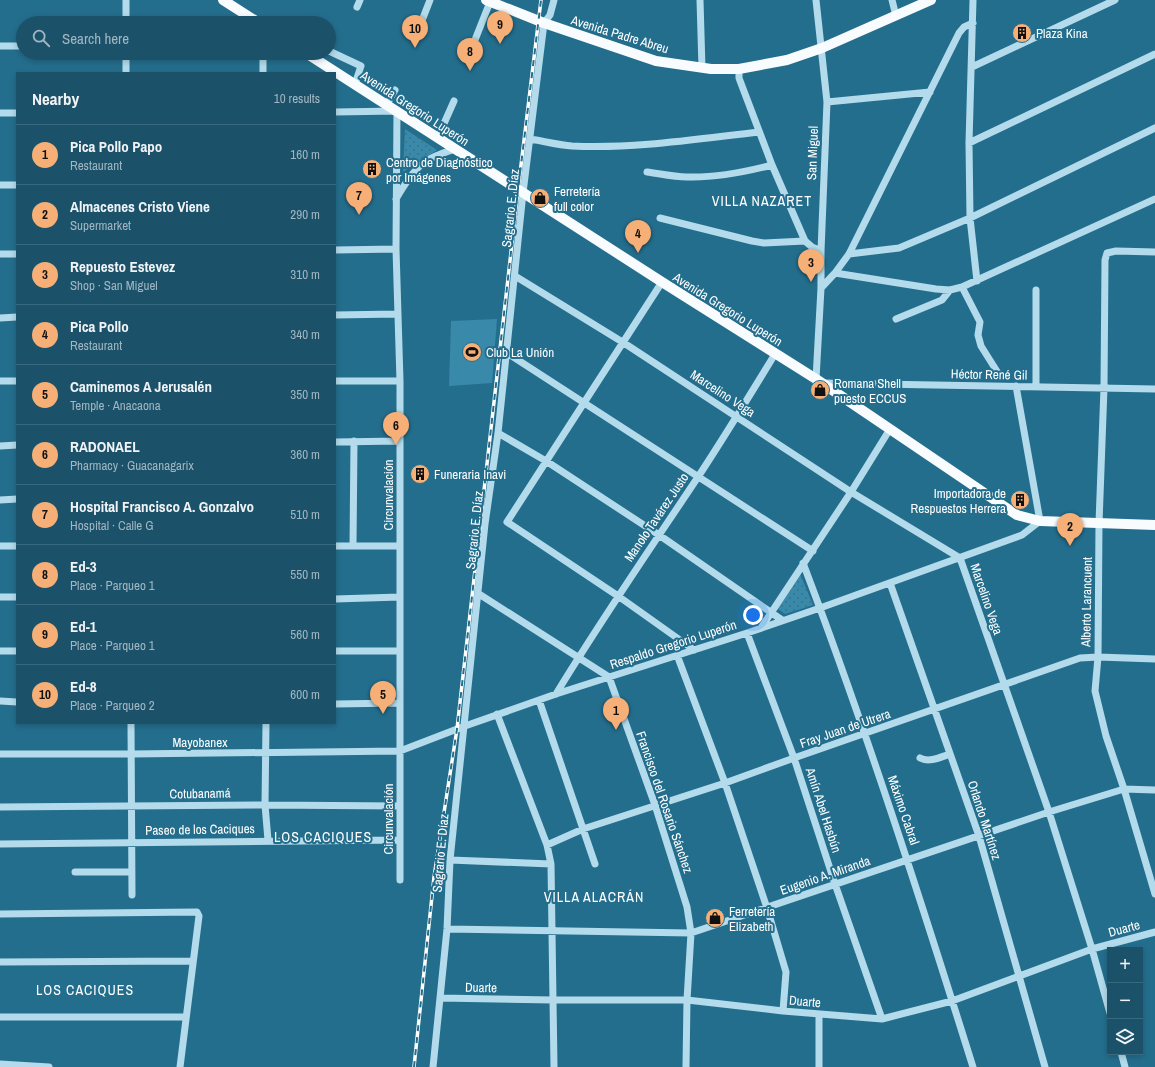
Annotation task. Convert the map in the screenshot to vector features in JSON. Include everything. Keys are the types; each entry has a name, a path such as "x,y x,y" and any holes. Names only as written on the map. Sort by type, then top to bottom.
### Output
{"main road":[{"path":"223,0 248,16"},
{"name":"Avenida Padre Abreu","path":"488,1 544,23 656,61 702,68 739,69 787,60 822,48 931,0"},
{"name":"Avenida Gregorio Luperón","path":"317,60 662,282 819,381 1017,515 1040,521 1155,525"}],"street":[{"path":"126,0 126,16"},
{"path":"416,36 430,0"},
{"name":"Sagrario E. Díaz","path":"433,1067 447,929 450,860 479,594 485,524 498,433 523,193 544,23 550,15 554,0"},
{"path":"700,0 702,68"},
{"name":"San Miguel","path":"816,0 827,102 821,251 819,381"},
{"path":"892,0 896,16"},
{"path":"973,0 969,143 970,218 977,281"},
{"path":"972,67 1115,0"},
{"path":"471,50 488,1"},
{"path":"821,288 849,254 960,33 964,27 973,23"},
{"path":"0,46 16,46"},
{"path":"336,54 361,66 356,84"},
{"path":"969,143 1155,54"},
{"path":"126,60 126,72"},
{"path":"262,60 263,72"},
{"path":"739,69 739,78 772,165 805,241 812,247 821,251"},
{"path":"387,104 395,90"},
{"path":"827,102 930,92"},
{"path":"438,137 454,101"},
{"path":"336,112 397,111"},
{"name":"Circunvalación","path":"397,111 396,249 400,381 400,880"},
{"path":"0,113 16,113"},
{"path":"849,254 899,248 970,218 1155,128"},
{"path":"530,139 571,146 620,146 760,132"},
{"path":"396,199 412,175 421,165 432,158 455,149"},
{"path":"648,172 688,177 726,175 772,165"},
{"path":"0,185 16,185"},
{"path":"834,273 950,290 977,281 1155,199"},
{"path":"660,218 764,243 805,241"},
{"path":"336,250 396,249"},
{"name":"Alberto Larancuent","path":"1155,252 1116,251 1107,253 1105,260 1104,388 1099,523 1098,657 1095,691 1106,736 1124,789 1155,894"},
{"path":"0,254 16,254"},
{"name":"Marcelino Vega","path":"515,276 624,343 851,492 960,558 1049,812 1107,1002"},
{"path":"662,282 507,522 618,596 694,650"},
{"path":"962,287 980,322 978,335 981,346 998,373"},
{"path":"896,320 942,300 950,290"},
{"path":"1036,290 1036,386"},
{"path":"336,315 397,314"},
{"path":"0,318 16,318"},
{"path":"507,353 699,476 812,551"},
{"name":"Manolo Tavárez Justo","path":"556,694 618,596 699,476 775,354"},
{"path":"0,381 16,381"},
{"path":"336,381 400,381"},
{"name":"Héctor René Gil","path":"819,381 1155,389"},
{"path":"1016,386 1040,521"},
{"path":"761,628 851,492 890,429"},
{"path":"498,433 546,461 659,535 782,620"},
{"path":"336,442 400,441"},
{"path":"353,546 354,442"},
{"path":"0,446 16,445"},
{"path":"0,500 16,499"},
{"name":"Respaldo Gregorio Luperón","path":"400,751 497,714 747,633 960,558 1022,535 1040,521"},
{"path":"0,546 16,546"},
{"path":"336,546 400,546"},
{"name":"Máximo Cabral","path":"803,563 866,734 908,859 973,1067"},
{"name":"Orlando Martínez","path":"890,583 979,836 1045,1067"},
{"path":"479,594 609,677"},
{"path":"0,597 16,597"},
{"path":"336,599 400,597"},
{"name":"Amín Abel Hasbún","path":"747,633 794,758 835,884 882,1019"},
{"path":"0,650 16,651"},
{"path":"336,652 400,650"},
{"path":"677,655 725,783 767,908 786,972 783,1011"},
{"name":"Fray Juan de Utrera","path":"547,845 583,829 725,783 1080,658 1155,658"},
{"name":"Francisco del Rosario Sánchez","path":"609,677 655,805 687,907 691,933 687,1000 686,1067"},
{"path":"539,700 595,864"},
{"path":"0,701 16,702"},
{"path":"336,704 400,703"},
{"path":"497,714 547,845 551,864 554,1067"},
{"path":"131,724 132,895"},
{"path":"266,724 265,805 268,840"},
{"name":"Mayobanex","path":"0,754 400,751"},
{"path":"920,758 929,760 950,754"},
{"name":"Eugenio A. Miranda","path":"447,929 552,932 691,933 1049,812 1124,789 1155,790"},
{"name":"Cotubanamá","path":"0,807 265,805 400,806"},
{"name":"Paseo de los Caciques","path":"0,844 268,840 400,840"},
{"path":"450,860 551,864"},
{"path":"75,872 131,872"},
{"path":"0,914 197,912 199,916 180,1067"},
{"name":"Duarte","path":"440,998 687,1000 783,1011 882,1019 952,1001 1092,949 1155,932"},
{"path":"0,962 193,961"},
{"path":"819,1014 819,1067"},
{"path":"0,1017 186,1017"},
{"path":"1122,1055 1125,1067"},
{"path":"0,1064 49,1067"}],"shaded area":[{"path":"405,129 437,150 403,172"},
{"name":"Club La Unión","path":"497,319 492,383 449,386 451,321"},
{"path":"800,574 813,605 785,614 777,608"}],"railway":[{"path":"414,1067 434,877 457,729 541,0"}],"place":[{"name":"Plaza Kina","path":"1022,33"},
{"name":"Ed-1","path":"500,44"},
{"name":"Ed-8","path":"415,48"},
{"name":"Ed-3","path":"470,71"},
{"name":"Centro de Diagnóstico por Imágenes","path":"372,169"},
{"name":"Ferretería full color","path":"540,198"},
{"name":"Hospital Francisco A. Gonzalvo","path":"359,215"},
{"name":"Pica Pollo","path":"638,253"},
{"name":"Repuesto Estevez","path":"811,282"},
{"name":"Club La Unión","path":"472,352"},
{"name":"Romana Shell puesto ECCUS","path":"820,390"},
{"name":"RADONAEL","path":"396,445"},
{"name":"Funeraria Inavi","path":"420,474"},
{"name":"Importadora de Respuestos Herrera","path":"1020,500"},
{"name":"Almacenes Cristo Viene","path":"1070,546"},
{"name":"Caminemos A Jerusalén","path":"383,714"},
{"name":"Pica Pollo Papo","path":"616,730"},
{"name":"Ferretería Elizabeth","path":"715,918"}],"district":[{"name":"VILLA NAZARET","path":"762,201"},
{"name":"LOS CACIQUES","path":"323,837"},
{"name":"VILLA ALACRÁN","path":"594,897"},
{"name":"LOS CACIQUES","path":"85,990"}]}
